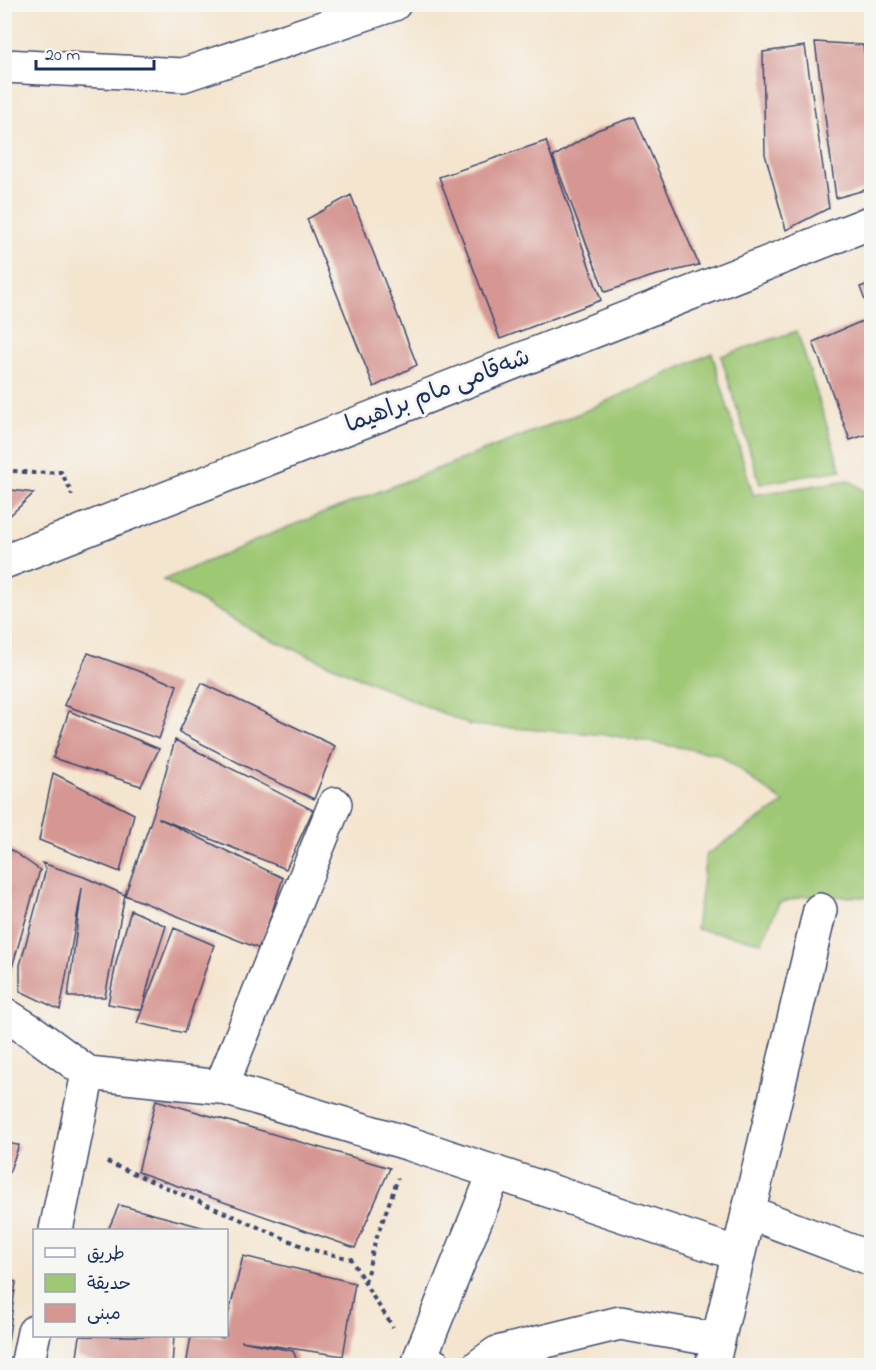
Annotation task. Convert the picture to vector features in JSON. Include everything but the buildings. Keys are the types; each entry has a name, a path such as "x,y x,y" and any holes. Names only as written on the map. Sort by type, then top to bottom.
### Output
{"street":[{"path":"4,66 183,75 394,4"},
{"name":"شەقامی مام براهیما","path":"4,562 872,222"},
{"path":"222,1086 335,804"},
{"path":"479,1365 497,1353 620,1323 715,1353 820,910"},
{"path":"4,1014 88,1073 222,1086 410,1144 738,1254"},
{"path":"56,1229 88,1073"},
{"path":"427,1362 495,1172"},
{"path":"748,1212 872,1259"},
{"path":"27,1365 33,1337"}],"path":[{"path":"4,470 34,473 61,472 72,493 57,542"},
{"path":"364,1283 375,1242 410,1144"},
{"path":"73,1148 309,1250 351,1259 364,1283 404,1342 427,1362"}],"green space":[{"path":"797,331 841,470 760,484 721,356"},
{"path":"712,353 753,495 849,480 871,496 871,897 804,896 779,903 762,942 696,929 706,855 784,803 718,754 609,735 470,725 263,636 163,580 283,529 583,412"}]}
